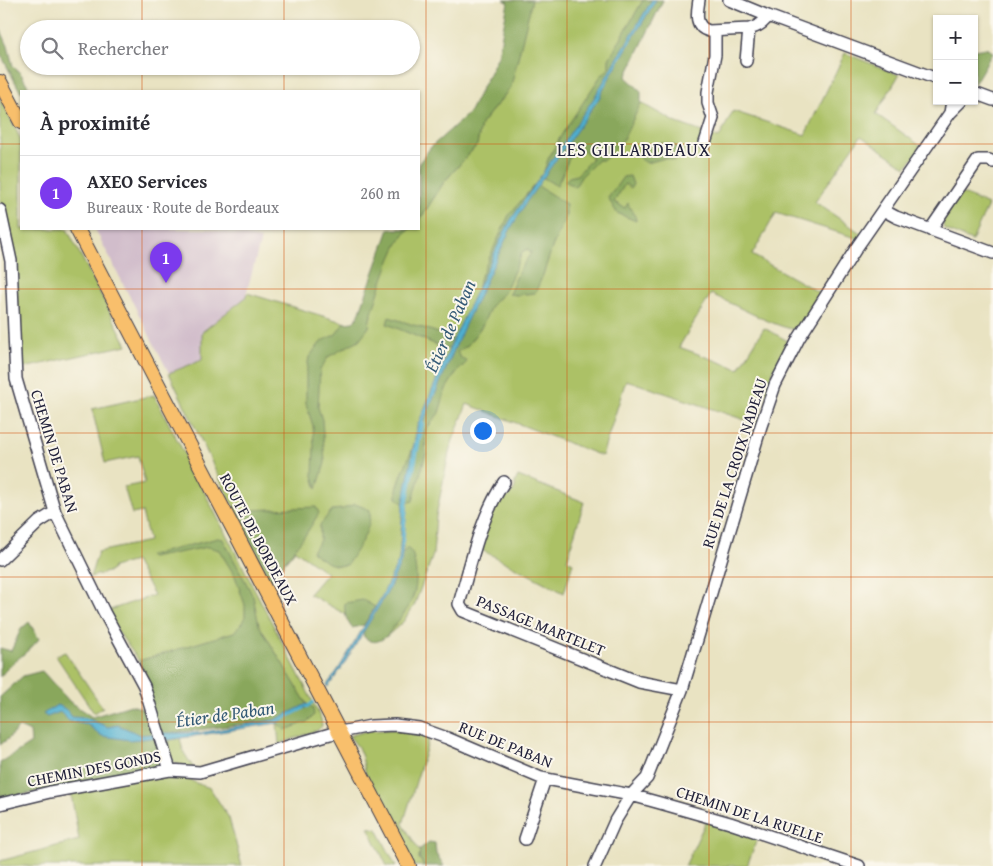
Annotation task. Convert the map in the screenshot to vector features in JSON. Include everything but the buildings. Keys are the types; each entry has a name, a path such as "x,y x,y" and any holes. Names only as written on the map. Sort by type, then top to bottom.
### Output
{"main road":[{"path":"0,82 20,120"},
{"name":"ROUTE DE BORDEAUX","path":"78,230 409,866"}],"street":[{"path":"699,0 698,24 704,30 755,28 765,21 768,16"},
{"path":"729,0 933,78"},
{"path":"746,61 749,29"},
{"path":"705,143 713,118 708,104 708,92 715,55 715,31"},
{"path":"978,94 993,100"},
{"name":"RUE DE LA CROIX NADEAU","path":"595,866 615,821 630,795 647,778 682,690 775,385 799,338 951,107"},
{"path":"930,230 978,160 993,162"},
{"name":"CHEMIN DE PABAN","path":"0,210 11,261 16,379 55,512 104,612 144,686 170,770"},
{"path":"883,210 896,217 993,253"},
{"name":"PASSAGE MARTELET","path":"504,482 494,497 474,550 460,604 463,611 639,682 682,690"},
{"path":"0,560 39,522 55,512"},
{"name":"RUE DE PABAN","path":"340,733 371,726 419,728 545,779 630,795"},
{"name":"CHEMIN DES GONDS","path":"0,804 50,792 170,770 200,772 304,740 340,733"},
{"path":"525,839 545,779"},
{"name":"CHEMIN DE LA RUELLE","path":"630,795 730,823 859,866"}],"shaded area":[{"path":"96,230 212,230 261,239 245,298 202,332 202,360 169,373"}],"green space":[{"path":"504,0 532,0 511,87 481,124 477,145 444,182 420,219 420,162 431,147 469,113 498,56 508,2"},
{"path":"525,0 652,0 594,98 538,181 663,0 619,91 677,123 719,138 733,111 805,135 845,53 899,75 876,114 922,147 906,167 861,136 815,202 862,234 859,239 776,213 752,255 822,294 799,330 780,326 711,294 679,347 739,369 764,328 790,342 773,371 757,424 626,380 602,456 467,404 450,448 436,516 433,555 414,606 403,622 386,637 366,626 387,593 401,562 407,508 422,425 537,184 535,184 510,221 452,343 417,427 403,507 399,560 381,598 364,625 309,594 327,573 295,550 269,582 169,373 202,360 202,332 245,298 247,293 359,327 389,259 402,235 407,230 420,230 420,219 444,182 477,145 481,124 511,87"},
{"path":"643,0 663,0 626,77 641,91 641,103 623,140 604,160 598,160 581,177 575,187 565,181 569,177 577,175 592,158 579,146 573,149 557,186 542,177 548,159 562,134 600,77 609,68 609,59"},
{"path":"0,28 8,46 13,66 22,75 30,90 20,91 0,53"},
{"path":"986,48 993,52 978,77 978,60 978,49"},
{"path":"0,98 20,138 20,230 68,230 127,345 15,370 11,261 0,210"},
{"path":"663,143 676,146 680,152 679,157 674,161 665,158 647,163 640,159 638,152 649,144"},
{"path":"630,176 633,184 631,188 625,184 614,202 625,208 628,203 636,221 617,213 608,198 623,177"},
{"path":"535,184 566,204 566,217 553,245 543,275 535,293 509,294 519,271 531,253 528,249 523,251 505,291 491,306 482,326 467,346 457,352 467,362 456,373 446,389 439,413 425,431 426,453 413,501 404,504 397,498 397,489 402,474 477,291 479,280 509,215"},
{"path":"959,192 988,205 972,241 944,229 943,219 945,214"},
{"path":"389,230 409,230 398,244 392,256 381,285 369,327 359,340 328,357 320,370 318,407 322,420 325,463 317,489 313,476 313,426 306,404 306,374 309,357 321,342 336,334 344,323 353,322 358,317"},
{"path":"389,317 442,334 454,340 449,349 444,348 387,324"},
{"path":"154,395 313,702 321,719 322,726 318,730 279,744 277,723 308,706 259,625 139,661 104,612 154,595 135,561 113,567 111,571 90,577 98,552 149,541 142,512 132,514 124,487 145,483 138,456 105,463 92,409"},
{"path":"518,476 584,502 567,560 573,563 564,593 478,548 494,506 513,492"},
{"path":"355,504 370,510 369,525 347,565 337,565 319,557 312,551 320,540 320,525 332,510 343,509"},
{"path":"316,507 319,513 306,534 269,582 237,515 251,510"},
{"path":"218,538 223,539 253,596 259,625 307,704 275,720 173,733 160,769 0,799 0,763 31,743 30,732 19,727 0,745 0,697 23,676 42,671 70,702 92,717 131,705 144,709 143,672 139,661 234,632 245,619 245,605 235,576 219,550 208,547 151,558 148,556"},
{"path":"407,548 412,553 415,565 416,583 413,597 406,611 386,637 378,641 371,641 364,637 363,632 391,585 402,554"},
{"path":"363,600 375,607 364,625 352,628 346,616 345,603"},
{"path":"29,622 39,639 9,666 0,677 0,648 11,651 21,629"},
{"path":"65,652 103,708 94,713 56,656"},
{"path":"309,706 313,709 314,715 307,722 285,730 277,723"},
{"path":"404,729 430,736 403,824 420,852 419,858 424,866 414,866 366,775 358,747 349,736 366,731"},
{"path":"180,738 183,751 194,769 178,764 165,753 170,740"},
{"path":"174,772 210,788 229,818 242,866 0,866 0,861 79,840 70,788"},
{"path":"707,819 758,837 747,866 685,866"},
{"path":"368,827 377,829 396,866 387,866"},
{"path":"429,842 435,843 436,853 444,866 424,866 419,858 420,849"}],"water":[{"path":"652,0 656,0 598,100 527,201 511,228 463,329 422,425 409,494 401,562 387,593 328,687 327,685 381,598 399,560 403,507 417,427 453,340 510,221 594,98"},
{"path":"307,704 309,706 277,723 162,741 161,737 130,740 102,736 88,725 69,721 60,712 47,717 43,714 57,705 66,710 72,717 86,718 108,727 118,725 141,735 199,733 275,720"}],"waterway":[{"name":"Étier de Paban","path":"402,545 407,503 423,423"},
{"name":"Étier de Paban","path":"307,707 313,702"},
{"name":"Étier de Paban","path":"283,719 303,709"}],"place":[{"name":"AXEO Services","path":"166,283"}],"district":[{"name":"LES GILLARDEAUX","path":"634,149"}]}
